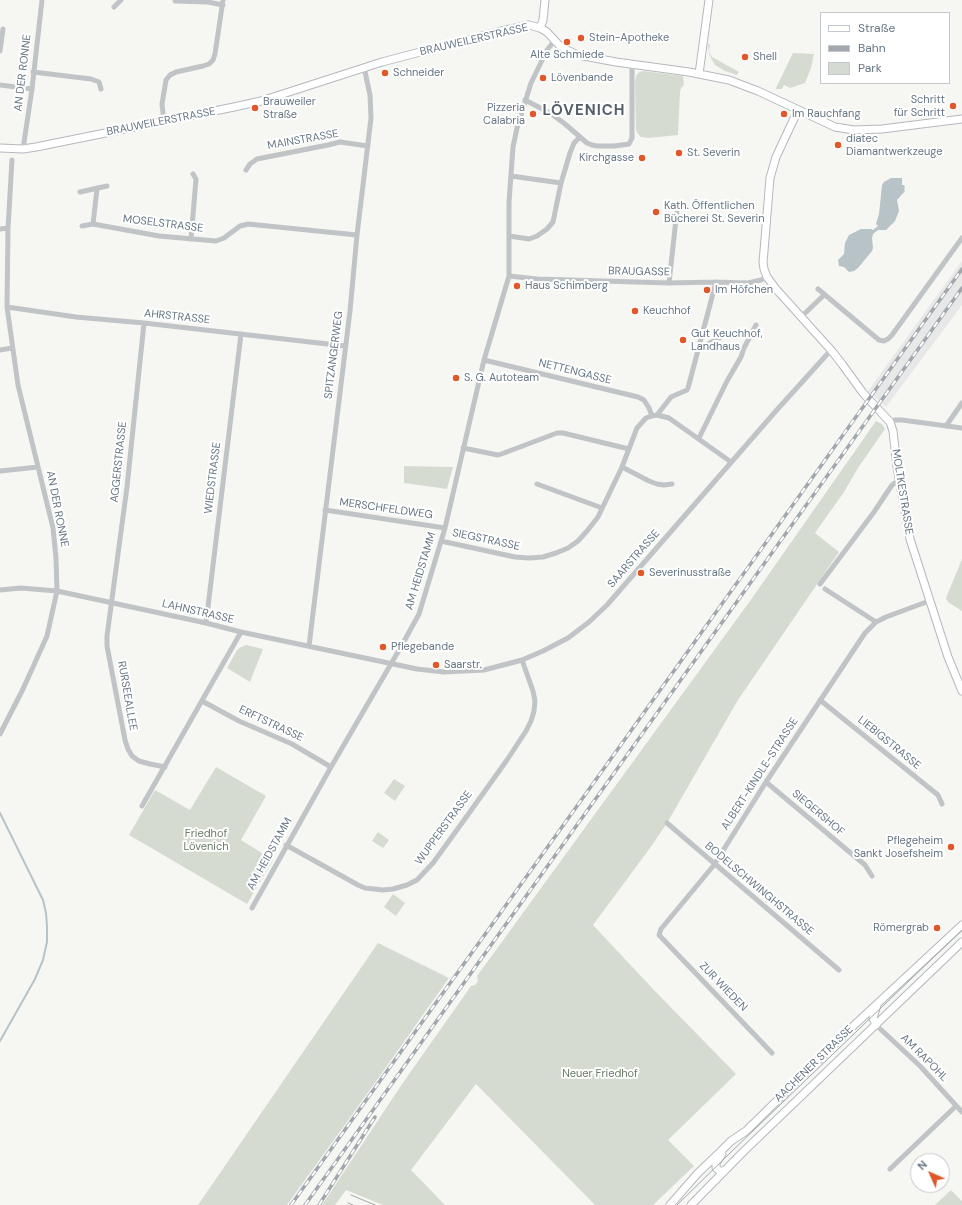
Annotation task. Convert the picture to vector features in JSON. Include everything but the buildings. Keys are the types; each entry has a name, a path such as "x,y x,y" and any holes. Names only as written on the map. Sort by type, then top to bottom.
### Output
{"street":[{"name":"AN DER RONNE","path":"23,149 32,89 42,0"},
{"path":"114,7 121,0"},
{"path":"540,28 543,20 545,0"},
{"path":"699,74 709,0"},
{"path":"164,122 162,104 166,80 170,75 176,72 203,66 209,64 213,60 216,50 223,3 175,1"},
{"name":"BRAUWEILERSTRASSE","path":"0,148 36,148 234,108 261,101 364,67 529,25 547,32 567,50 578,55 632,65 713,76 738,82 835,127 852,130 865,130 903,127 962,119"},
{"path":"0,51 3,29"},
{"name":"AM HEIDSTAMM","path":"252,908 286,845 392,664 419,614 445,528 484,360 509,276 509,202 517,128 531,83 547,50 555,40"},
{"path":"525,100 550,113 587,143 598,146 629,144 632,138 632,65"},
{"name":"SPITZANGERWEG","path":"309,646 350,311 357,235 371,118 370,95 364,67"},
{"path":"33,72 91,79 99,82 101,89"},
{"path":"0,85 32,89"},
{"path":"798,110 776,157 770,178 763,262 767,277 831,350 863,393 890,422 902,420 962,428"},
{"path":"509,236 529,239 537,236 547,229 553,222 561,183 570,153 574,143 580,137"},
{"name":"MAINSTRASSE","path":"246,170 250,164 257,159 340,142 368,146"},
{"name":"AN DER RONNE","path":"0,734 23,689 47,636 57,591 53,528 18,385 7,307 8,228 12,160"},
{"path":"191,239 196,179 193,174"},
{"path":"511,176 561,183"},
{"path":"80,192 107,186"},
{"path":"93,224 96,189"},
{"path":"669,283 676,210"},
{"name":"MOSELSTRASSE","path":"82,226 93,224 159,236 216,240 224,238 240,226 248,224 357,235"},
{"path":"0,229 8,228"},
{"path":"818,289 878,340 884,341 892,335 962,238"},
{"name":"BRAUGASSE","path":"509,276 544,279 669,283 748,283 767,277"},
{"name":"SIEGSTRASSE","path":"441,541 515,557 529,558 543,557 556,553 568,548 578,541 598,517 622,467 637,428 641,423 654,415 671,397 687,390 699,350 716,282"},
{"path":"801,317 824,295"},
{"name":"AHRSTRASSE","path":"7,307 76,317 345,346"},
{"name":"AGGERSTRASSE","path":"112,603 127,487 144,324"},
{"path":"699,438 756,325"},
{"path":"699,350 728,333 735,332"},
{"name":"WIEDSTRASSE","path":"206,623 241,334"},
{"path":"0,350 12,348"},
{"name":"SAARSTRASSE","path":"392,664 444,672 484,670 522,660 568,638 589,622 624,586 774,412 831,350"},
{"name":"NETTENGASSE","path":"484,360 638,398 644,400 654,415"},
{"path":"946,426 962,403"},
{"path":"654,415 669,418 731,462"},
{"name":"MOLTKESTRASSE","path":"890,422 893,431 896,467 900,480 910,539 948,657 962,691"},
{"path":"463,448 498,454 557,433 563,433 629,449"},
{"name":"AN DER RONNE","path":"0,471 38,467"},
{"path":"622,467 657,484 672,484"},
{"path":"820,584 874,512 892,485 900,480"},
{"path":"537,484 602,508"},
{"name":"MERSCHFELDWEG","path":"325,510 445,528"},
{"name":"LAHNSTRASSE","path":"0,590 21,588 57,591 392,664"},
{"path":"825,589 876,622"},
{"name":"ALBERT-KINDLE-STRASSE","path":"659,935 661,929 714,864 766,782 865,633 876,622 886,617 929,601"},
{"name":"RURSEEALLEE","path":"112,603 107,646 125,740 132,756 139,761 165,767"},
{"path":"142,806 241,632"},
{"name":"WUPPERSTRASSE","path":"286,845 365,888 393,890 417,880 433,863 467,816 507,760 531,722 534,711 533,691 522,660"},
{"name":"LIEBIGSTRASSE","path":"820,700 938,795 942,804"},
{"name":"ERFTSTRASSE","path":"202,701 239,721 292,744 331,767"},
{"name":"SIEGERSHOF","path":"766,782 865,866 872,876"},
{"name":"BODELSCHWINGHSTRASSE","path":"667,823 838,970"},
{"name":"AACHENER STRASSE","path":"670,1205 701,1170 726,1146 746,1131 859,1020 962,925"},
{"name":"ZUR WIEDEN","path":"659,935 772,1053"},
{"name":"AACHENER STRASSE","path":"691,1205 740,1154 962,942"},
{"path":"876,1025 873,1018 878,1003"},
{"path":"859,1020 870,1021 876,1025"},
{"name":"AM RAPOHL","path":"876,1025 920,1066 962,1112"},
{"path":"890,1169 956,1106"},
{"path":"726,1146 716,1163 717,1170 726,1170"}],"shaded area":[{"path":"891,178 902,178 902,185 904,185 905,188 905,191 897,200 899,211 895,221 886,230 878,230 873,234 872,251 858,268 849,272 844,267 839,266 838,260 844,254 845,243 849,235 861,229 873,230 878,226 876,224 879,214 882,185"},
{"path":"962,261 962,305 886,407 868,391"}],"green space":[{"path":"708,43 710,45 709,52 712,57 739,72 737,75 725,71 715,65 709,54"},
{"path":"793,53 814,54 811,68 805,83 790,88 784,85 782,89 776,89 776,88"},
{"path":"643,71 683,76 684,85 680,92 678,135 648,138 641,137 638,134 636,130 635,82 638,73"},
{"name":"Neuer Friedhof","path":"876,421 882,424 885,429 815,533 839,552 738,700 667,823 593,925 736,1074 668,1140 694,1166 653,1205 595,1205 476,1084 411,1170 445,1205 383,1205 346,1190 335,1205 322,1205 402,1084 471,986 475,985 478,981 477,976 750,601"},
{"path":"404,466 453,467 447,489 404,483"},
{"path":"962,559 962,611 948,602 946,598"},
{"path":"246,645 263,649 250,682 227,668 237,650"},
{"name":"Friedhof Lövenich","path":"216,767 266,796 241,840 273,860 247,904 129,835 155,790 190,810"},
{"path":"394,779 405,786 395,801 384,793"},
{"path":"378,832 389,840 383,848 372,841"},
{"path":"393,894 405,903 396,916 384,907"},
{"path":"378,943 449,978 287,1205 198,1205"},
{"path":"951,1190 962,1201 962,1205 935,1205 948,1193 950,1193"}],"waterway":[{"path":"0,813 43,900 47,926 47,942 43,960 35,979 0,1041"}],"tram line":[{"path":"677,1205 962,930"},
{"path":"351,1195 375,1205"},
{"path":"348,1203 353,1205"}],"railway":[{"path":"291,1205 962,269"},
{"path":"305,1205 962,288"},
{"path":"319,1205 375,1117"}],"place":[{"name":"Stein-Apotheke","path":"581,38"},
{"name":"Alte Schmiede","path":"567,42"},
{"name":"Shell","path":"745,57"},
{"name":"Schneider","path":"385,73"},
{"name":"Lövenbande","path":"543,78"},
{"name":"Schritt für Schritt","path":"953,106"},
{"name":"Brauweiler Straße","path":"255,108"},
{"name":"Pizzeria Calabria","path":"533,114"},
{"name":"Im Rauchfang","path":"784,114"},
{"name":"diatec Diamantwerkzeuge","path":"838,145"},
{"name":"St. Severin","path":"679,153"},
{"name":"Kirchgasse","path":"642,158"},
{"name":"Kath. Öffentlichen Bücherei St. Severin","path":"656,212"},
{"name":"Haus Schimberg","path":"517,286"},
{"name":"Im Höfchen","path":"707,290"},
{"name":"Keuchhof","path":"635,311"},
{"name":"Gut Keuchhof, Landhaus","path":"683,340"},
{"name":"S. G. Autoteam","path":"456,378"},
{"name":"Severinusstraße","path":"641,573"},
{"name":"Pflegebande","path":"383,647"},
{"name":"Saarstr.","path":"436,665"},
{"name":"Pflegeheim Sankt Josefsheim","path":"951,847"},
{"name":"Römergrab","path":"937,928"}],"district":[{"name":"LÖVENICH","path":"584,111"}]}
